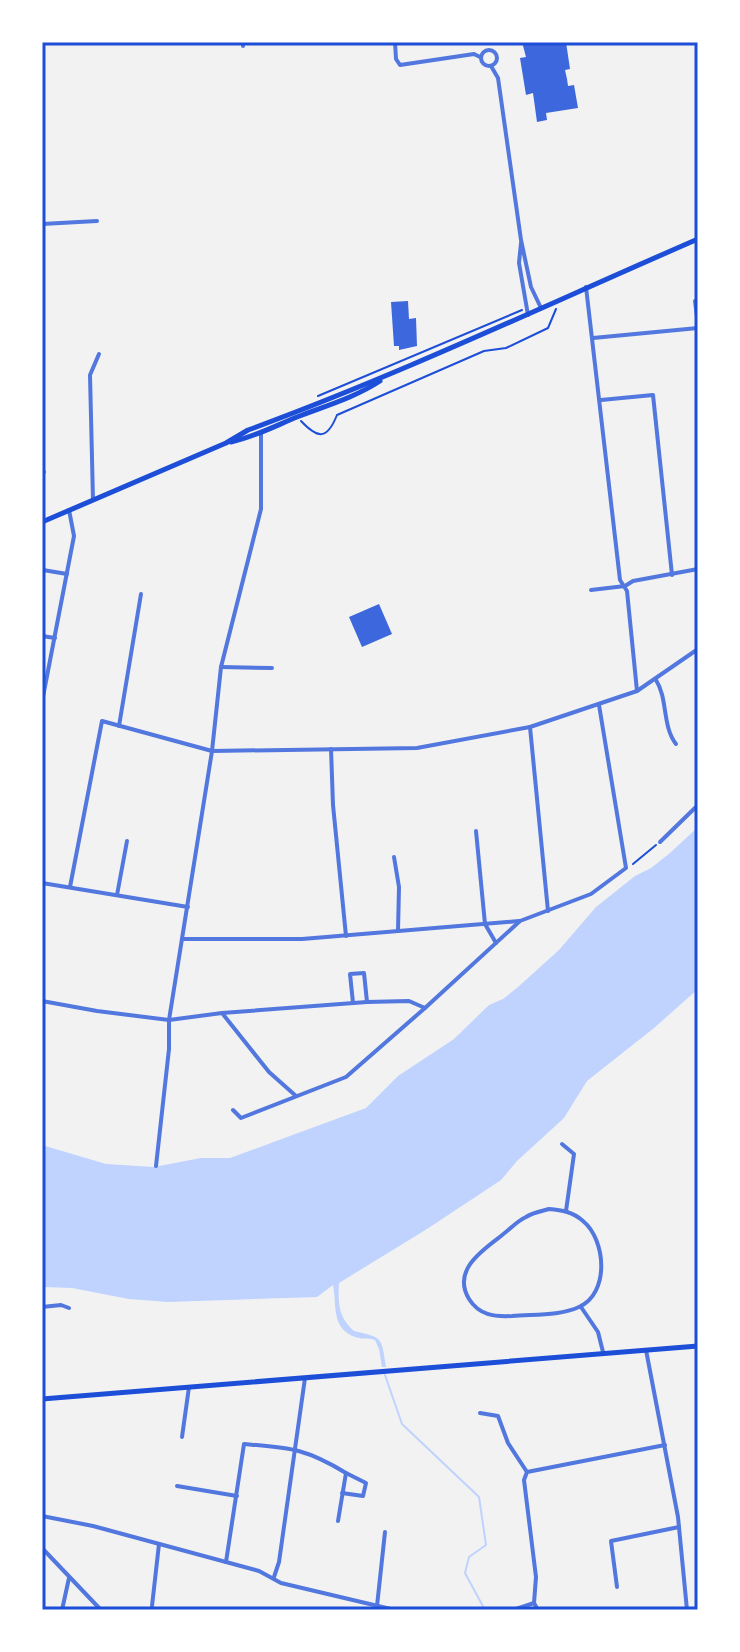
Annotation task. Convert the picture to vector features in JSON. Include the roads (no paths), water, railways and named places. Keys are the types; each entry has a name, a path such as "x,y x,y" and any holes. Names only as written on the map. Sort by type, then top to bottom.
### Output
{"main road":[{"path":"42,522 387,376 698,239"},
{"path":"42,1399 698,1346"}],"street":[{"path":"395,42 396,59 400,65 474,54 480,57 483,64 491,66 498,78 521,240 531,287 541,308"},
{"path":"480,57 490,42"},
{"path":"488,49 495,52 497,57 491,66"},
{"path":"42,224 97,221"},
{"path":"521,240 519,263 528,312"},
{"path":"586,287 620,580 625,586 637,691"},
{"path":"593,338 698,326 695,301"},
{"path":"93,500 90,375 99,354"},
{"path":"600,400 653,395 672,575"},
{"path":"156,1166 169,1049 169,1020 212,751 221,667 261,509 260,430"},
{"path":"42,702 74,536 69,510"},
{"path":"591,590 625,586 633,581 698,569"},
{"path":"43,572 67,574"},
{"path":"119,726 141,594"},
{"path":"42,636 55,638"},
{"path":"70,887 102,721 212,751 417,748 530,727 599,705 637,691 698,649"},
{"path":"221,667 272,668"},
{"path":"656,680 662,689 670,735 676,744"},
{"path":"182,939 302,939 520,921 591,894 626,868 599,705"},
{"path":"530,727 548,911"},
{"path":"331,749 333,805 346,936"},
{"path":"660,842 698,805"},
{"path":"476,831 485,924 496,943"},
{"path":"117,895 127,841"},
{"path":"394,857 399,887 398,931"},
{"path":"42,883 188,907"},
{"path":"233,1110 241,1118 346,1077 520,921"},
{"path":"353,1003 350,974 364,973 367,1002"},
{"path":"42,1001 169,1020 367,1002 409,1001 425,1008"},
{"path":"222,1013 269,1072 296,1096"},
{"path":"562,1144 574,1154 566,1211"},
{"path":"549,1209 566,1211 585,1222 596,1242 601,1265 600,1283 581,1307 494,1317 475,1308 465,1293 464,1279 469,1262 525,1217 549,1209"},
{"path":"42,1307 61,1305 69,1308"},
{"path":"581,1307 598,1332 603,1352"},
{"path":"646,1350 679,1527 687,1610"},
{"path":"274,1577 297,1449 305,1377"},
{"path":"182,1437 189,1386"},
{"path":"480,1413 498,1416 508,1443 527,1472"},
{"path":"226,1562 244,1444 297,1449 317,1456 366,1483 363,1496 342,1493"},
{"path":"527,1472 665,1445"},
{"path":"527,1472 524,1480 536,1577 534,1603 538,1610"},
{"path":"338,1521 346,1473"},
{"path":"177,1486 237,1496"},
{"path":"42,1516 226,1562 274,1577 281,1583 395,1610"},
{"path":"617,1587 611,1541 679,1527"},
{"path":"377,1606 385,1532"},
{"path":"152,1606 159,1544"},
{"path":"42,1548 101,1610"},
{"path":"62,1610 69,1578"},
{"path":"513,1610 534,1603"}],"water":[{"path":"698,827 698,989 587,1081 564,1118 501,1180 339,1283 342,1315 354,1331 379,1340 386,1367 382,1367 375,1340 355,1337 342,1328 336,1316 333,1285 317,1297 168,1302 129,1299 72,1288 42,1287 42,1145 106,1164 154,1167 201,1158 230,1158 366,1108 398,1076 454,1039 489,1005 518,987 559,950 596,907 635,876 651,868"}],"waterway":[{"path":"385,1375 402,1424 479,1497 486,1545 469,1557 465,1573 485,1610"}]}
